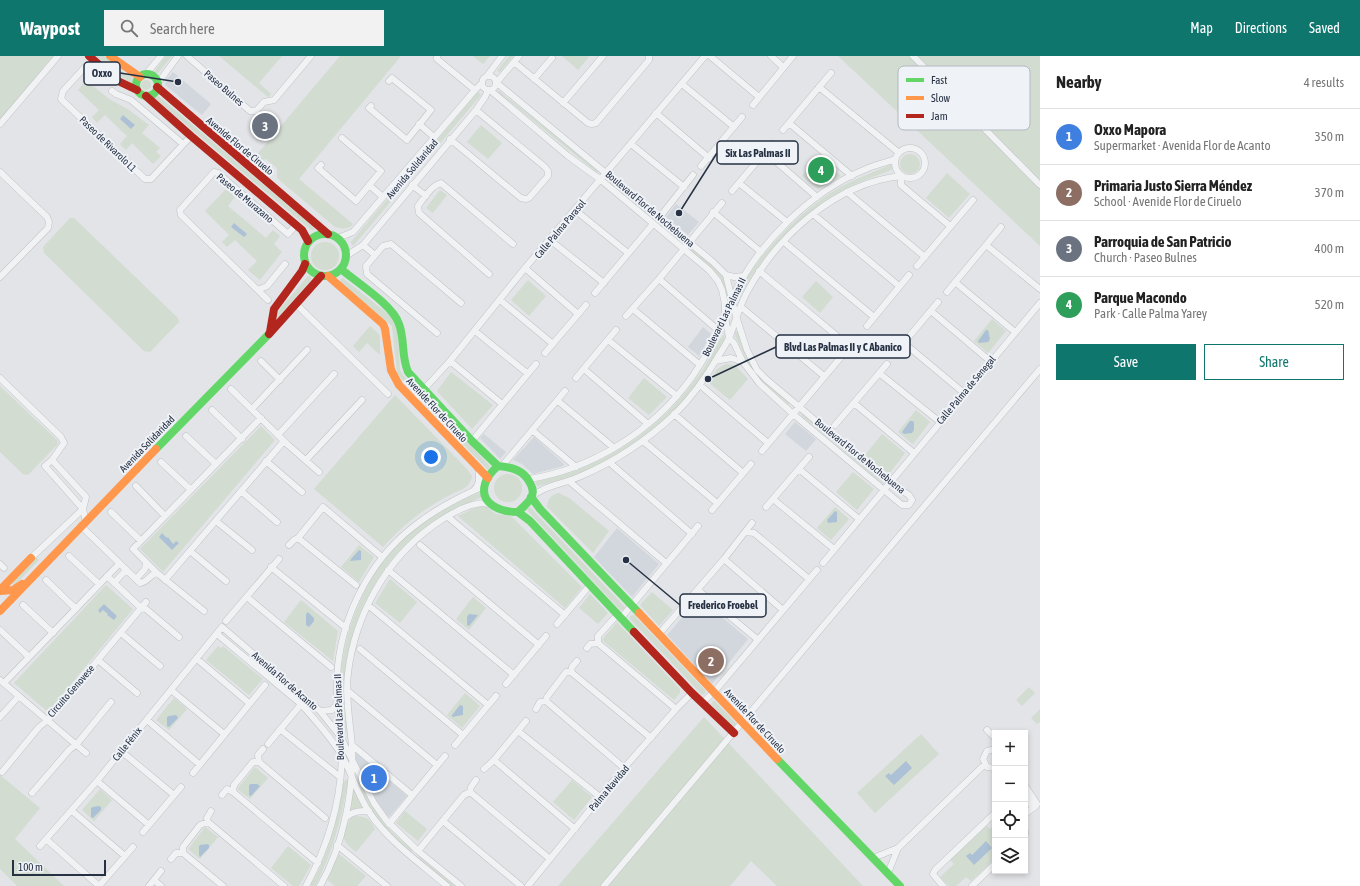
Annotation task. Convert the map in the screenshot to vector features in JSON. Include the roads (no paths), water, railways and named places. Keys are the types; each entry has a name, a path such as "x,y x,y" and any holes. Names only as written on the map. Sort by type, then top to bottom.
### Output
{"main road":[{"path":"89,56 118,81 137,90 140,94 146,96 152,95 157,85 154,77 143,76 110,56"},
{"path":"137,90 137,82 143,76"},
{"name":"Avenide Flor de Ciruelo","path":"157,85 328,234"},
{"path":"146,96 186,140 293,228 302,230 308,242"},
{"path":"270,332 274,309 302,272 305,264 304,252 308,242 317,235 328,234 338,238 342,243 346,256 345,262 341,269 333,275 324,276 312,272 305,264"},
{"name":"Avenide Flor de Ciruelo","path":"341,269 396,316 401,330 405,365 412,378 472,441 500,466"},
{"name":"Avenide Flor de Ciruelo","path":"324,276 383,324 386,329 389,362 394,377 399,385 488,478"},
{"name":"Avenida Solidaridad","path":"0,610 324,276"},
{"path":"500,466 513,468 520,471 529,479 533,487 532,497 518,512 508,513 502,511 489,504 486,499 484,486 494,469 500,466"},
{"name":"Avenide Flor de Ciruelo","path":"532,497 540,509 728,708 900,886"},
{"path":"518,512 530,521 692,693 734,733"},
{"name":"Avenida Solidaridad","path":"0,590 31,558"},
{"name":"Avenida Solidaridad","path":"0,590 13,590 20,586 33,573 39,570"}],"street":[{"path":"0,124 58,56"},
{"path":"157,85 178,56"},
{"name":"Paseo Bulnes","path":"187,56 250,111 256,111 264,102 274,100 311,56"},
{"path":"437,56 437,59 475,90"},
{"path":"502,56 483,79 482,83 484,87 489,90 494,88 519,56"},
{"path":"563,103 602,56"},
{"path":"514,62 588,123 592,124 596,123 649,60 649,56"},
{"name":"Calle Palma Parasol","path":"414,400 450,361 525,268 705,56"},
{"path":"710,56 759,97"},
{"path":"770,56 783,67"},
{"path":"753,104 793,56"},
{"path":"913,56 923,66"},
{"path":"143,76 159,57"},
{"path":"534,80 552,58"},
{"name":"Paseo de Rivarolo L1","path":"85,67 63,92 61,99 145,179 151,179 186,140"},
{"path":"783,130 831,73"},
{"path":"487,76 494,77 497,83"},
{"path":"371,106 369,108 410,142 419,124 433,111 392,78 389,81"},
{"name":"Avenida Solidaridad","path":"338,238 353,232 482,83"},
{"name":"Boulevard Flor de Nochebuena","path":"489,90 568,156 601,180 709,270 718,281 722,290 729,338 734,343 743,362 760,384 882,492 902,505 909,505 912,500 892,480 767,380 757,370 747,350 736,316 726,275 690,242 497,83"},
{"path":"682,84 734,127"},
{"path":"819,87 898,152"},
{"name":"Avenida Solidaridad","path":"346,256 363,245 450,139 479,112 489,90"},
{"path":"112,91 131,100 186,140"},
{"path":"450,139 521,198 529,198 548,176 546,167 479,112"},
{"path":"656,113 708,158"},
{"path":"701,166 742,117"},
{"path":"789,123 852,176"},
{"path":"419,124 434,137"},
{"path":"986,130 1040,185"},
{"path":"321,165 318,168 358,203 369,185 382,173 342,138"},
{"path":"631,144 684,187"},
{"path":"732,192 772,144"},
{"path":"901,176 914,178 920,175 926,164 925,157 922,152 916,148 910,147 903,148 898,152 895,159 895,167 901,176 901,185 950,226"},
{"path":"765,152 817,197"},
{"name":"Boulevard Las Palmas II","path":"529,479 561,473 594,459 614,448 648,424 676,396 700,365 719,331 732,297 744,276 761,252 787,222 825,191 866,169 895,159"},
{"path":"0,172 47,217 49,222 48,228 44,233 0,277"},
{"name":"Paseo de Murazano","path":"268,300 181,215 180,210 214,172 218,172 288,234 293,228"},
{"path":"659,218 693,175"},
{"name":"Boulevard Las Palmas II","path":"532,497 540,490 569,481 610,463 643,441 674,414 700,386 729,338 740,307 759,271 784,242 813,214 847,192 871,181 886,177 901,176"},
{"path":"489,274 418,213 418,206 426,196 436,184 441,183 513,244"},
{"path":"739,183 787,222"},
{"path":"369,185 383,197"},
{"path":"412,185 426,196"},
{"path":"847,192 925,257"},
{"path":"917,266 973,200"},
{"path":"626,316 722,203"},
{"path":"575,210 628,253"},
{"path":"714,212 761,252"},
{"path":"813,214 899,286"},
{"path":"595,293 653,224"},
{"path":"947,292 1001,227"},
{"path":"550,240 604,283"},
{"path":"784,242 874,317"},
{"path":"437,333 367,274 366,266 383,246 391,244 461,303"},
{"path":"363,245 375,256"},
{"path":"986,245 1040,288"},
{"path":"258,290 267,286 285,264"},
{"path":"525,268 578,314"},
{"path":"759,271 849,346"},
{"path":"726,275 734,277 744,276"},
{"path":"867,326 909,275"},
{"path":"658,279 719,331"},
{"path":"955,282 1015,332"},
{"path":"500,300 553,344"},
{"path":"897,351 938,302"},
{"name":"Calle Palma de Senegal","path":"823,563 990,361 1040,303"},
{"path":"297,305 388,394"},
{"path":"545,352 586,306"},
{"path":"740,307 752,320 824,376"},
{"path":"633,309 700,365"},
{"path":"931,311 990,361"},
{"path":"576,378 616,330"},
{"path":"475,331 527,374"},
{"path":"762,451 857,338"},
{"path":"608,340 676,396"},
{"path":"904,343 964,393"},
{"path":"252,409 307,350"},
{"path":"715,361 731,358 743,362"},
{"path":"261,361 280,380"},
{"path":"450,361 502,404"},
{"path":"472,441 536,364"},
{"path":"835,425 887,364"},
{"path":"584,369 648,424"},
{"path":"604,886 1040,370"},
{"path":"879,373 940,422"},
{"path":"278,435 334,374"},
{"path":"0,378 61,437 64,442 52,460 45,466 83,509"},
{"path":"700,386 768,443"},
{"path":"231,389 284,441 319,472"},
{"path":"500,466 558,401 565,391"},
{"path":"306,460 362,400"},
{"path":"558,401 614,448"},
{"path":"854,403 914,453"},
{"path":"212,410 242,438"},
{"path":"674,414 743,473"},
{"path":"204,611 165,580 154,574 133,550 261,418"},
{"path":"532,430 576,467"},
{"path":"186,436 216,464"},
{"path":"165,580 284,441"},
{"path":"643,441 717,503"},
{"path":"766,507 809,456"},
{"path":"52,460 86,497 83,509 83,524 126,570"},
{"path":"266,461 302,492"},
{"path":"161,462 191,490"},
{"path":"610,463 692,534"},
{"path":"712,510 751,464"},
{"path":"471,492 477,487 479,477 478,467"},
{"path":"799,469 859,519"},
{"path":"569,481 666,563"},
{"path":"136,486 165,516"},
{"name":"Boulevard Las Palmas II","path":"306,886 325,847 333,819 342,755 337,704 338,665 346,628 360,593 379,555 439,508 484,486"},
{"path":"241,491 277,522"},
{"path":"773,499 834,549"},
{"path":"912,500 924,507"},
{"name":"Boulevard Las Palmas II","path":"320,886 337,845 350,794 352,745 348,674 359,625 368,604 377,586 391,572 420,535 463,509 482,502 489,504"},
{"path":"289,545 298,538 323,507 379,555"},
{"path":"31,558 83,509"},
{"path":"111,512 141,541"},
{"path":"448,517 565,615"},
{"path":"216,521 252,550"},
{"path":"659,634 724,559 752,523"},
{"path":"598,643 598,636 631,605 698,526"},
{"path":"745,532 754,533 809,579"},
{"path":"126,570 119,564 89,534 140,583 145,582 154,574"},
{"path":"298,538 356,585"},
{"path":"420,545 539,645"},
{"path":"190,551 226,580"},
{"path":"69,556 99,584"},
{"path":"226,621 279,559"},
{"path":"724,559 783,610"},
{"name":"Circuito Genovese","path":"119,564 29,657 2,682 48,720 146,602"},
{"path":"136,579 146,566"},
{"path":"271,567 346,628"},
{"path":"114,583 126,570"},
{"path":"703,702 714,692 757,639 817,570"},
{"path":"391,572 514,675"},
{"path":"107,576 141,608 146,610 179,637"},
{"path":"46,580 76,609"},
{"path":"557,624 590,585"},
{"path":"698,590 757,639"},
{"path":"246,597 331,667"},
{"path":"368,604 488,705"},
{"path":"22,605 52,633"},
{"name":"Calle Fénix","path":"40,846 72,811 222,628"},
{"name":"Avenida Flor de Acanto","path":"222,628 320,711 340,736 374,802 389,824 418,851 461,886"},
{"path":"0,630 29,657"},
{"path":"121,633 160,666"},
{"name":"Avenida Flor de Acanto","path":"217,634 300,704 327,733 342,755 351,778 369,812 391,838 447,886"},
{"path":"506,684 546,636"},
{"path":"587,648 590,644 598,643 676,709"},
{"path":"360,649 463,735"},
{"path":"197,659 249,703"},
{"path":"98,660 136,693"},
{"path":"571,672 572,667 577,661"},
{"path":"546,701 547,697 566,672 571,672 651,738"},
{"path":"193,773 265,685"},
{"path":"171,690 224,734"},
{"path":"348,691 437,764"},
{"name":"Palma Navidad","path":"528,886 624,768 692,693"},
{"path":"0,717 19,696"},
{"path":"455,745 496,696"},
{"path":"268,744 306,698"},
{"path":"536,709 540,702 546,701"},
{"path":"546,701 624,768"},
{"path":"32,794 70,749 76,745 111,702"},
{"path":"320,711 332,710 337,704"},
{"path":"2,772 39,727 48,720 86,753"},
{"path":"147,720 199,764"},
{"path":"484,769 494,760 526,722"},
{"path":"280,729 340,777"},
{"path":"518,730 600,797"},
{"path":"987,730 992,735"},
{"path":"352,745 412,796"},
{"path":"259,762 258,755 263,749"},
{"path":"992,749 985,753 983,759 985,764 992,768"},
{"path":"121,751 174,795"},
{"path":"389,824 445,756"},
{"path":"494,760 575,829"},
{"path":"233,792 234,785 253,762 259,762 325,818"},
{"path":"873,858 898,848 985,764"},
{"path":"418,851 464,795 470,792 471,787 476,780"},
{"path":"97,781 149,825"},
{"path":"142,832 181,787"},
{"path":"222,794 227,789 233,792 318,863"},
{"path":"1028,790 1037,802 1036,806 1028,812"},
{"path":"470,792 550,859"},
{"path":"1028,801 1033,808"},
{"path":"72,811 125,856"},
{"path":"208,822 207,818 212,811"},
{"path":"345,818 349,814 356,811 369,812"},
{"path":"943,886 934,877 933,874 935,870 992,816"},
{"path":"443,821 521,886"},
{"path":"183,853 182,847 200,825 208,822"},
{"path":"208,822 284,886"},
{"path":"46,839 99,886 133,846"},
{"path":"337,845 387,886"},
{"path":"888,873 898,848"},
{"path":"171,859 176,853 183,853 223,886"},
{"path":"972,886 992,867"},
{"path":"149,886 161,871"},
{"path":"154,880 161,886"}],"water":[{"path":"123,115 135,125 131,129 120,119"},
{"path":"234,223 247,234 244,237 231,227"},
{"path":"986,330 988,330 990,339 988,342 979,343 978,341"},
{"path":"910,421 914,422 914,430 912,433 904,434 902,432"},
{"path":"835,511 837,512 837,522 828,523 827,520"},
{"path":"162,533 167,538 168,537 173,544 176,541 179,543 172,550 159,537"},
{"path":"359,550 361,551 361,560 350,561 351,559"},
{"path":"104,604 117,616 114,620 103,610 100,613 98,610"},
{"path":"308,612 314,618 314,621 309,627 306,625 306,614"},
{"path":"469,614 478,615 469,626 467,625 467,617"},
{"path":"460,705 463,706 463,715 452,717 452,715"},
{"path":"176,715 178,718 169,727 167,726 167,717"},
{"path":"906,761 912,768 894,785 885,776 889,773 891,775"},
{"path":"250,784 257,784 260,786 251,796 249,795"},
{"path":"101,807 101,810 93,818 91,817 91,808"},
{"path":"986,841 992,848 974,865 966,856 970,853 972,855"},
{"path":"209,845 209,848 200,857 199,846"}],"place":[{"name":"Oxxo","path":"178,82"},
{"name":"Parroquia de San Patricio","path":"265,126"},
{"name":"Parque Macondo","path":"821,170"},
{"name":"Six Las Palmas II","path":"679,213"},
{"name":"Blvd Las Palmas II y C Abanico","path":"708,379"},
{"name":"Frederico Froebel","path":"626,560"},
{"name":"Primaria Justo Sierra Méndez","path":"711,661"},
{"name":"Oxxo Mapora","path":"374,778"}]}
